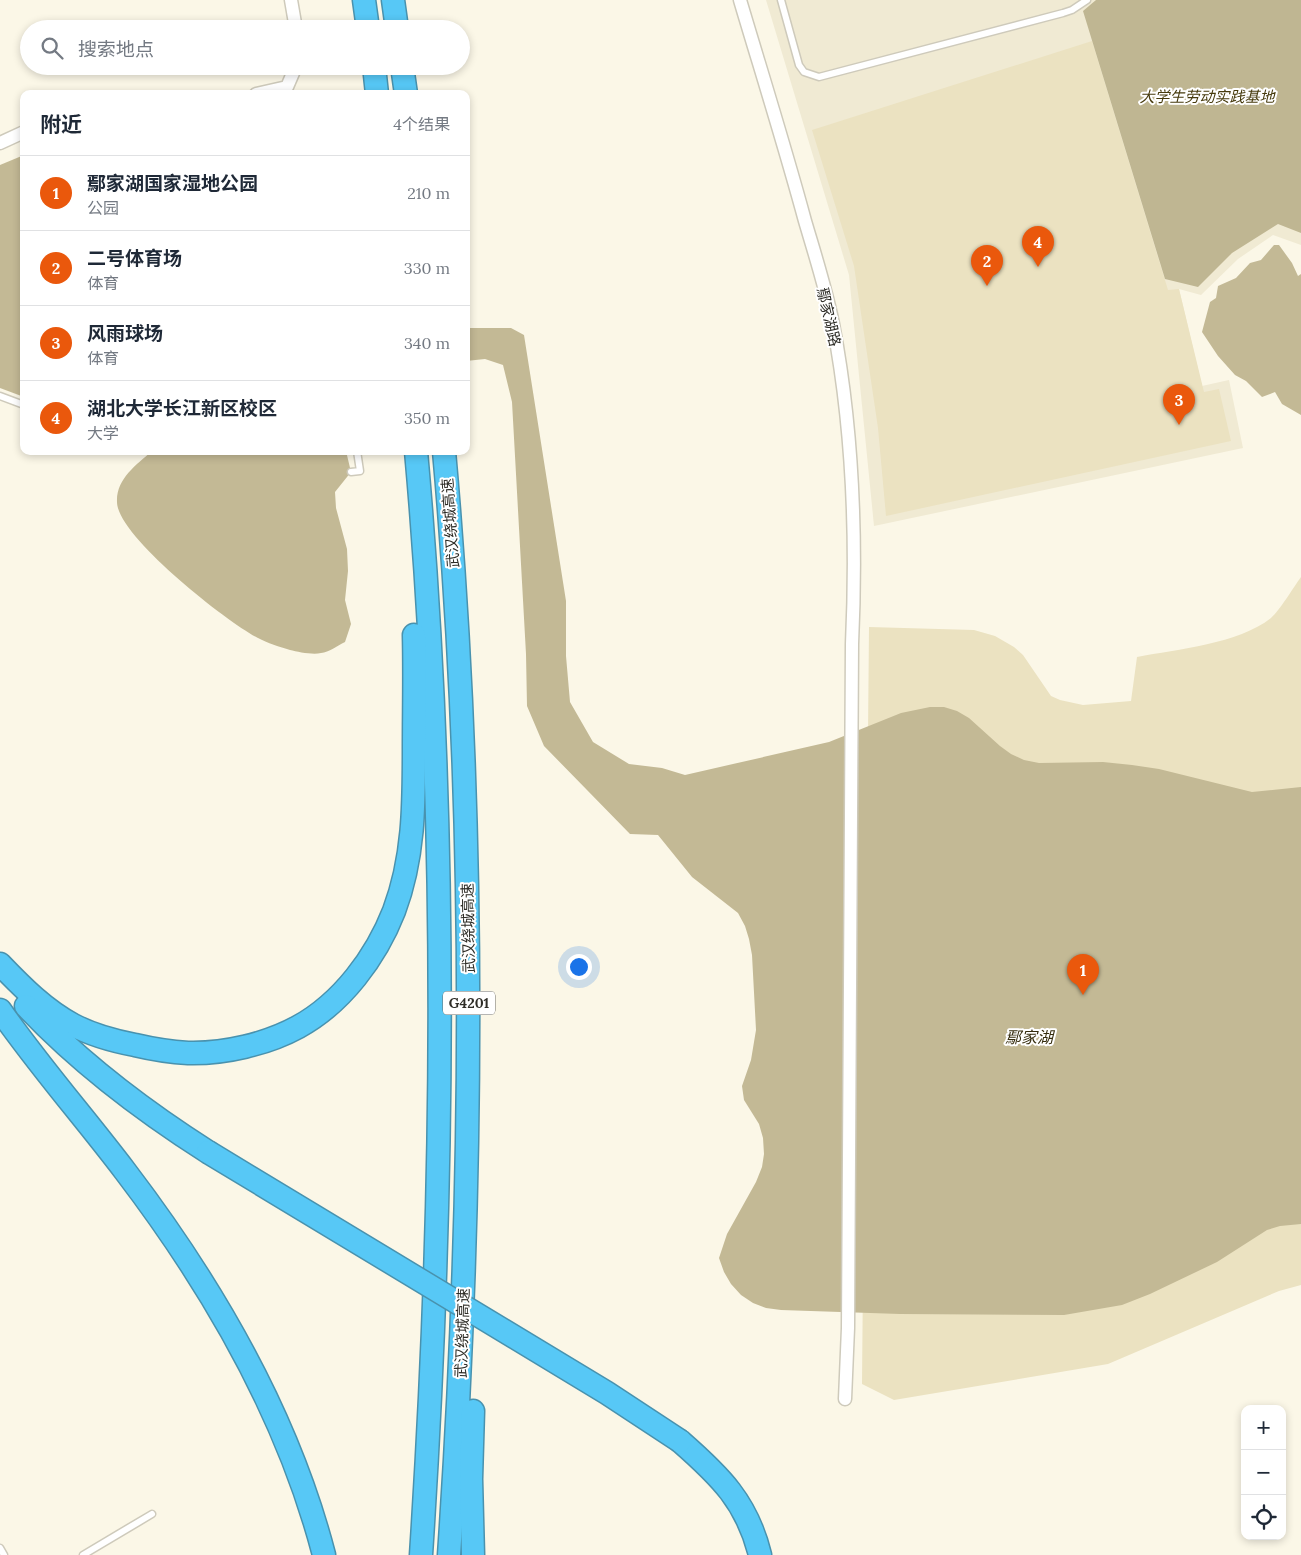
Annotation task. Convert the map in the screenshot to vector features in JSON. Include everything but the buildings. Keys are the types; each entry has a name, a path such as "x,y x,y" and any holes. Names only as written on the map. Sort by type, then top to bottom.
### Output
{"highway":[{"path":"364,0 367,20"},
{"path":"393,0 396,20"},
{"path":"375,75 377,90"},
{"path":"403,75 405,90"},
{"path":"0,964 48,1009 74,1026 127,1044 188,1053 245,1046 298,1026 330,1003 356,975 384,934 394,910 402,885 412,837 414,815 415,656 412,455"},
{"name":"武汉绕城高速","path":"416,455 433,714 438,831 440,962 437,1223 432,1362 420,1555"},
{"name":"武汉绕城高速","path":"444,455 462,712 468,952 466,1234 461,1363 449,1555"},
{"path":"0,976 38,1019 92,1068 204,1159"},
{"path":"0,998 70,1068 136,1122 204,1159 607,1393 676,1447 707,1464 742,1506 750,1523 760,1555"},
{"path":"0,1010 153,1209 184,1255 226,1325 248,1364 278,1425 308,1502 324,1555"},
{"path":"468,1065 478,1266 471,1480 473,1555"},
{"path":"676,1447 730,1514 746,1555"}],"street":[{"path":"291,0 294,20"},
{"name":"鄢家湖路","path":"740,0 796,186 832,322 846,415 852,490 854,554 848,1328 845,1399"},
{"path":"277,90 287,88 292,75"},
{"path":"0,143 20,134"}],"lane":[{"path":"780,0 799,65 804,72 819,77 1063,13 1072,10 1087,0"},
{"path":"0,396 20,404"},
{"path":"351,472 360,470 358,455"},
{"path":"83,1555 152,1514"},
{"path":"0,1548 4,1555"}],"shaded area":[{"path":"766,0 1301,0 1301,245 1273,235 1238,259 1201,295 1179,289 1202,386 1229,380 1243,448 874,526 849,275"},
{"path":"1092,41 1168,290 1179,289 1204,392 1219,389 1231,441 886,516 878,428 854,266 812,130"},
{"name":"鄢家湖","path":"1301,577 1301,1285 1279,1291 1108,1364 894,1400 862,1384 869,627 974,630 995,636 1014,647 1023,655 1051,696 1083,705 1131,701 1137,657 1225,640 1257,627 1275,614"}],"green space":[{"name":"大学生劳动实践基地","path":"1096,0 1301,0 1301,233 1278,224 1232,253 1198,287 1165,279 1083,11"}],"water":[{"path":"20,157 20,396 0,388 0,165"},
{"path":"1274,245 1279,245 1292,263 1298,276 1301,274 1301,415 1282,404 1275,392 1262,397 1246,381 1235,375 1218,356 1202,332 1210,302 1216,298 1218,286 1236,278 1250,263 1261,260"},
{"name":"鄢家湖","path":"470,328 511,328 524,335 566,601 566,656 570,702 593,742 629,764 662,768 685,775 829,742 901,713 930,707 944,707 957,711 969,718 1000,746 1024,760 1039,763 1103,762 1132,765 1159,769 1252,792 1301,787 1301,1224 1280,1226 1267,1230 1217,1262 1150,1294 1122,1305 1064,1315 900,1314 781,1310 766,1308 753,1303 741,1295 731,1284 719,1258 727,1234 756,1182 762,1167 764,1154 763,1138 759,1124 744,1100 742,1086 751,1060 756,1030 752,955 749,939 738,913 692,877 658,835 630,834 544,746 527,706 526,654 512,402 503,365 485,359 470,361"},
{"path":"148,455 347,455 351,472 335,492 336,508 347,549 348,571 345,600 351,624 345,642 321,653 314,654 290,650 258,638 200,597 153,556 122,517 117,502 118,494 123,479"}],"place":[{"name":"湖北大学长江新区校区","path":"1038,267"},
{"name":"二号体育场","path":"987,286"},
{"name":"风雨球场","path":"1179,425"},
{"name":"鄢家湖国家湿地公园","path":"1083,995"}]}
